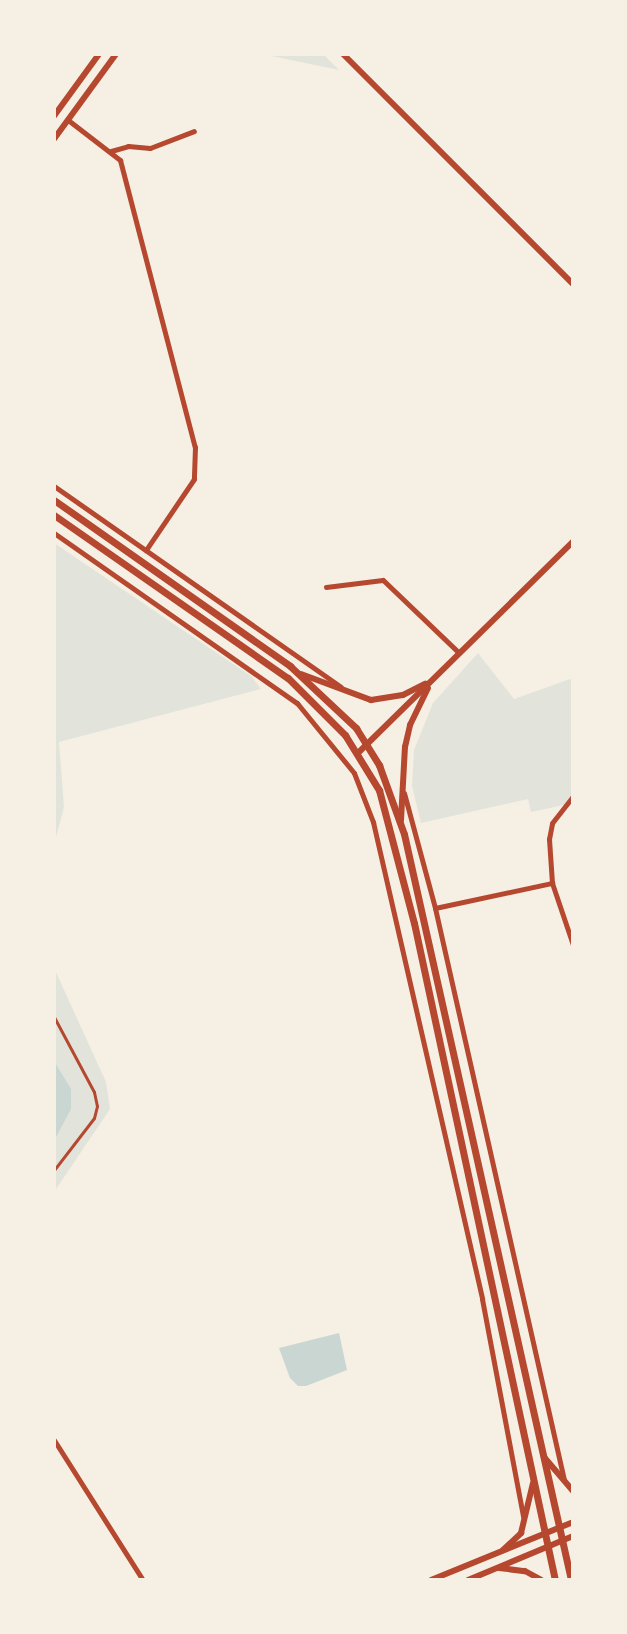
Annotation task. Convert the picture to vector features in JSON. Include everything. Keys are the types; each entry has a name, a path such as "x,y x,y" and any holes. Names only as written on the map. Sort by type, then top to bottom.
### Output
{"main road":[{"path":"54,116 57,105 99,54"},
{"path":"54,139 116,54"},
{"path":"343,54 573,284"},
{"path":"54,500 301,674 367,743 401,820 571,1580"},
{"path":"54,515 288,678 317,702 359,752 379,790 394,839 555,1580"},
{"path":"359,752 573,542"},
{"path":"301,674 349,692 386,700 432,680"},
{"path":"401,820 410,725 432,680"},
{"path":"543,1455 573,1491"},
{"path":"496,1555 517,1539 524,1524 533,1479"},
{"path":"431,1580 573,1522"},
{"path":"468,1580 573,1536"},
{"path":"499,1568 525,1571 541,1580"}],"street":[{"path":"68,120 120,160 195,447 194,479 146,550"},
{"path":"111,151 128,146 150,148 194,131"},
{"path":"54,486 349,692"},
{"path":"54,533 297,703 354,773 373,822 482,1299 524,1524"},
{"path":"326,587 383,580 459,653"},
{"path":"402,785 435,908 564,1481"},
{"path":"573,796 552,823 549,839 552,883 573,945"},
{"path":"435,908 552,883"},
{"path":"54,1017 94,1092 97,1106 94,1118 54,1170"},
{"path":"54,1440 143,1580"}],"shaded area":[{"path":"262,54 323,54 339,70"},
{"path":"54,543 251,676 261,689 59,742 64,807 54,845"},
{"path":"478,653 514,699 573,678 573,803 531,812 528,799 421,823 412,786 414,750 433,703"},
{"path":"54,968 106,1082 110,1109 54,1192"},
{"path":"54,1061 71,1089 71,1109 54,1141"},
{"path":"339,1333 347,1370 306,1386 298,1386 290,1378 279,1348"}]}
